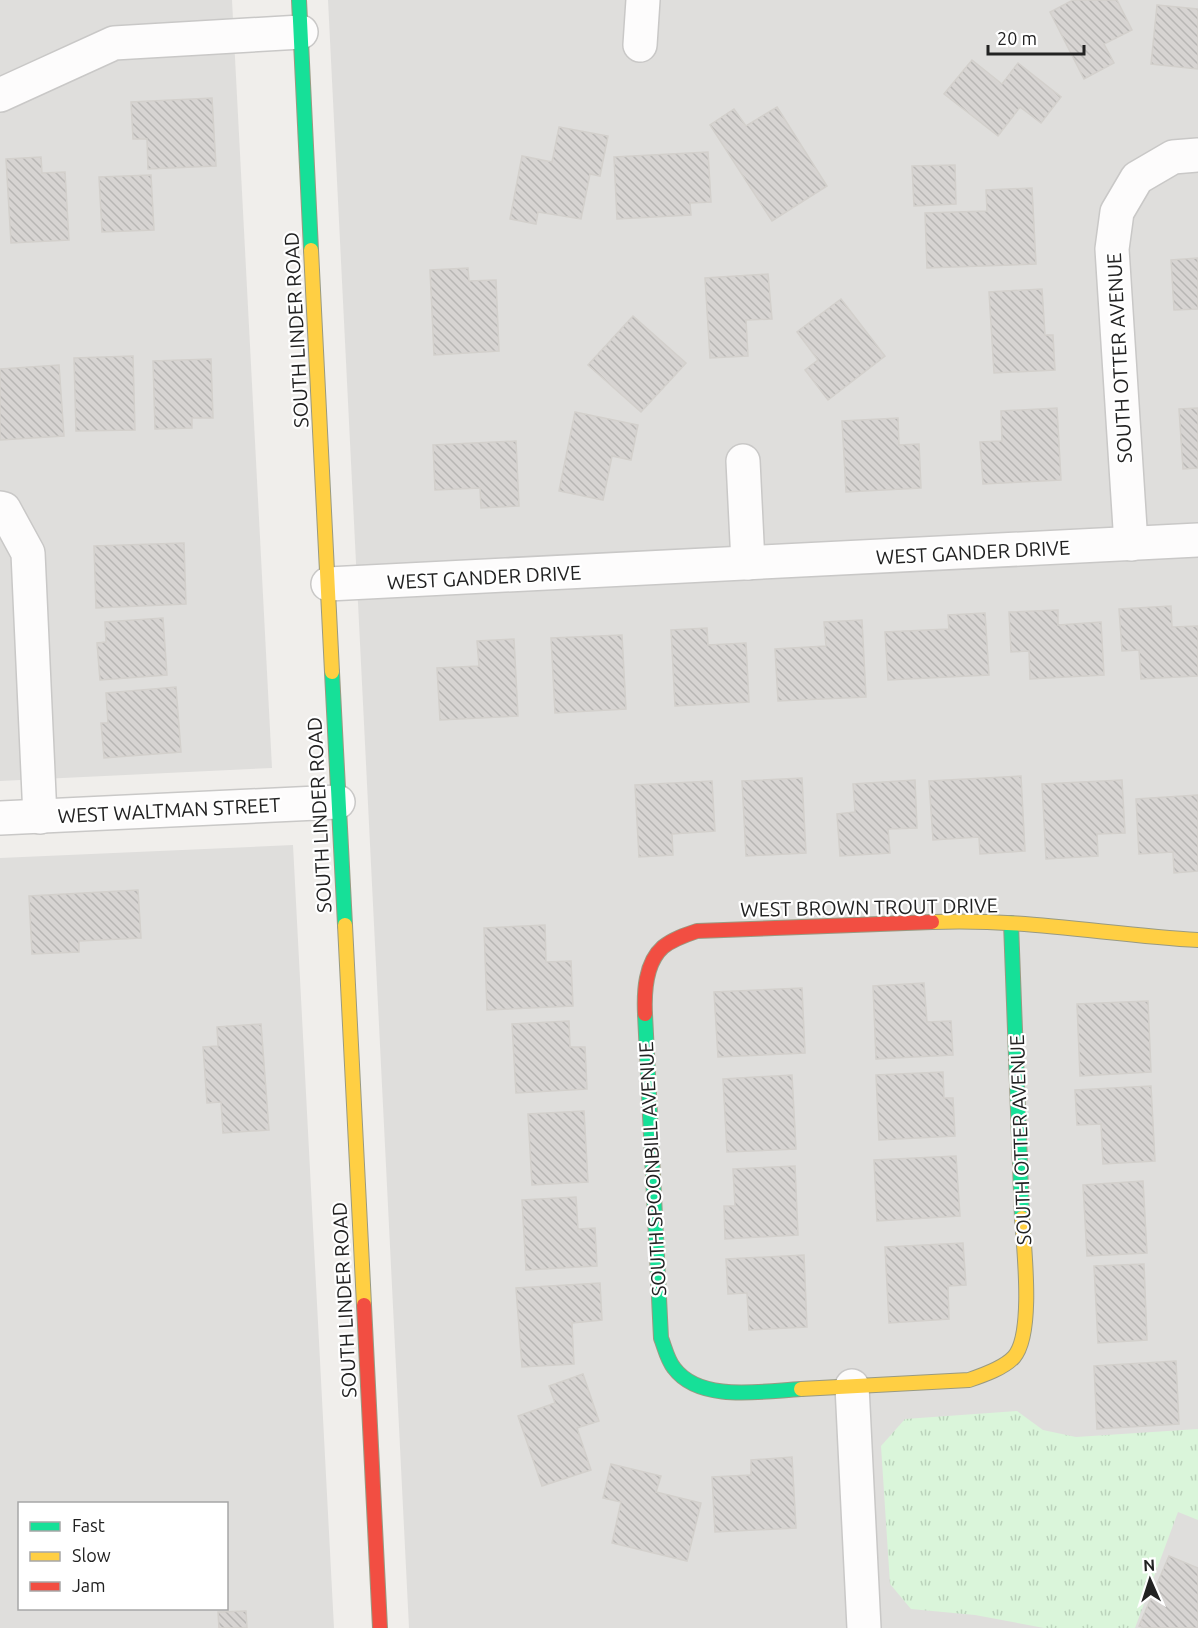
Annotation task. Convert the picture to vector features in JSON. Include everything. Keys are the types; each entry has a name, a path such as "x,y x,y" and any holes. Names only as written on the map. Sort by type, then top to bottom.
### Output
{"street":[{"path":"640,45 643,0"},
{"path":"0,95 114,43 300,16"},
{"name":"SOUTH LINDER ROAD","path":"300,16 380,1628"},
{"name":"SOUTH OTTER AVENUE","path":"1131,544 1112,249 1117,212 1137,178 1173,158 1198,155"},
{"path":"743,461 748,564"},
{"path":"2,509 28,553 40,816"},
{"name":"WEST GANDER DRIVE","path":"328,584 1198,540"},
{"name":"WEST WALTMAN STREET","path":"0,818 338,802"},
{"name":"WEST BROWN TROUT DRIVE","path":"655,954 675,938 697,931 929,921 1011,923 1149,937 1198,939"},
{"name":"SOUTH OTTER AVENUE","path":"852,1386 969,1380 985,1376 1014,1356 1023,1334 1026,1310 1011,923"},
{"name":"SOUTH SPOONBILL AVENUE","path":"655,954 647,975 644,1001 661,1338 670,1362 684,1380 706,1390 732,1393 852,1386"},
{"path":"852,1386 864,1628"}],"shaded area":[{"path":"0,0 232,0 272,768 0,781"},
{"path":"328,0 1198,0 1198,1628 409,1628"},
{"path":"293,845 334,1628 0,1628 0,858"}],"green space":[{"path":"1017,1411 1043,1430 1076,1437 1198,1429 1198,1520 1178,1512 1135,1628 1044,1628 975,1615 911,1609 890,1584 881,1446 905,1419"}],"building":[{"path":"1073,0 1117,0 1132,30 1104,44 1114,63 1084,79 1050,12"},
{"path":"1157,5 1198,9 1198,69 1151,64"},
{"path":"972,60 1002,84 1018,63 1061,97 1041,123 1020,107 998,136 944,94"},
{"path":"212,98 216,166 148,169 147,139 133,139 131,102"},
{"path":"777,107 827,186 772,221 710,125 734,109 746,126"},
{"path":"559,127 608,136 600,176 590,174 581,219 538,212 536,224 510,219 522,156 552,162"},
{"path":"708,152 711,202 690,203 691,215 617,219 614,157"},
{"path":"41,157 42,173 65,172 69,240 11,243 6,159"},
{"path":"955,165 956,204 914,206 912,166"},
{"path":"151,175 154,230 102,232 99,177"},
{"path":"1032,188 1036,264 927,268 925,213 987,211 986,190"},
{"path":"1198,258 1198,309 1174,310 1171,260"},
{"path":"468,268 469,281 496,280 499,351 434,355 430,270"},
{"path":"768,274 772,319 746,320 748,356 710,358 705,278"},
{"path":"1042,289 1045,335 1053,335 1055,370 994,373 989,292"},
{"path":"841,299 885,356 828,400 805,370 818,360 797,332"},
{"path":"633,316 686,363 641,412 588,365"},
{"path":"133,356 135,430 76,431 74,358"},
{"path":"211,359 213,418 192,418 192,428 155,429 153,361"},
{"path":"59,365 64,436 0,440 0,369"},
{"path":"1057,408 1061,480 983,484 980,442 1002,441 1001,411"},
{"path":"1198,408 1198,468 1183,469 1179,409"},
{"path":"575,412 638,425 631,460 612,456 603,500 559,491"},
{"path":"898,418 899,445 919,444 921,488 846,492 842,421"},
{"path":"516,441 519,506 481,508 480,488 435,490 433,445"},
{"path":"184,543 186,604 96,608 94,546"},
{"path":"1171,606 1172,627 1198,626 1198,676 1141,679 1139,650 1122,651 1119,609"},
{"path":"1058,610 1058,625 1101,622 1104,675 1030,679 1029,651 1011,652 1009,612"},
{"path":"985,613 989,675 888,680 885,632 949,629 948,615"},
{"path":"163,618 167,675 100,680 97,643 106,642 105,622"},
{"path":"862,620 866,697 778,701 775,649 826,646 824,622"},
{"path":"707,628 708,645 746,643 749,702 675,706 671,630"},
{"path":"622,635 626,709 555,713 551,638"},
{"path":"514,639 518,716 440,720 437,668 479,666 477,641"},
{"path":"176,687 181,752 104,758 101,723 108,723 106,693"},
{"path":"1021,776 1025,851 980,854 979,837 933,840 929,781"},
{"path":"802,778 806,853 746,856 742,781"},
{"path":"915,780 917,828 888,829 890,853 840,856 837,814 855,812 853,784"},
{"path":"1122,780 1125,833 1097,834 1098,856 1046,859 1042,784"},
{"path":"712,781 715,831 672,834 673,855 639,857 635,785"},
{"path":"1198,795 1198,871 1174,873 1173,852 1139,854 1136,799"},
{"path":"138,890 141,938 79,941 79,952 32,954 29,896"},
{"path":"545,925 546,962 571,961 573,1006 487,1010 484,928"},
{"path":"924,983 927,1022 951,1021 953,1055 876,1059 873,986"},
{"path":"802,988 805,1053 718,1057 714,992"},
{"path":"1148,1001 1151,1072 1080,1076 1077,1004"},
{"path":"569,1021 570,1047 585,1047 587,1089 516,1093 512,1024"},
{"path":"261,1024 269,1130 223,1133 221,1102 207,1103 203,1047 218,1046 217,1027"},
{"path":"943,1072 944,1098 953,1098 955,1136 879,1140 876,1075"},
{"path":"792,1075 796,1149 727,1152 723,1079"},
{"path":"1151,1086 1155,1161 1103,1164 1101,1124 1077,1125 1075,1090"},
{"path":"584,1111 588,1182 532,1185 528,1114"},
{"path":"956,1156 960,1216 877,1221 874,1160"},
{"path":"795,1166 798,1235 725,1239 724,1206 735,1206 733,1169"},
{"path":"1143,1181 1147,1253 1087,1256 1083,1185"},
{"path":"576,1197 578,1229 595,1228 597,1266 526,1270 522,1200"},
{"path":"963,1243 966,1285 948,1286 949,1319 889,1323 885,1247"},
{"path":"804,1255 807,1327 749,1330 747,1293 728,1294 726,1259"},
{"path":"1144,1264 1147,1340 1098,1343 1094,1266"},
{"path":"600,1283 602,1320 572,1323 574,1364 522,1367 516,1288"},
{"path":"1176,1361 1179,1424 1097,1429 1094,1366"},
{"path":"583,1374 599,1421 577,1428 591,1470 542,1486 518,1416 555,1403 549,1386"},
{"path":"792,1457 796,1528 715,1532 712,1477 751,1475 751,1460"},
{"path":"611,1464 661,1476 656,1492 701,1503 687,1561 612,1543 621,1502 603,1498"},
{"path":"1169,1556 1198,1568 1198,1628 1144,1628 1139,1626"},
{"path":"246,1611 247,1628 219,1628 218,1612"}],"traffic: fast":[{"path":"299,0 311,250"},
{"path":"332,672 345,925"},
{"path":"1011,923 1022,1218"},
{"path":"645,1014 661,1338 668,1357 674,1368 685,1379 716,1391 751,1392 801,1389"}],"traffic: slow":[{"path":"311,250 332,672"},
{"path":"932,922 999,922 1198,940"},
{"path":"345,925 364,1305"},
{"path":"801,1389 969,1380 1005,1365 1014,1357 1020,1346 1024,1330 1026,1270 1022,1218"}],"traffic: jam":[{"path":"645,1014 647,978 652,961 663,947 697,931 932,922"},
{"path":"364,1305 380,1628"}]}
